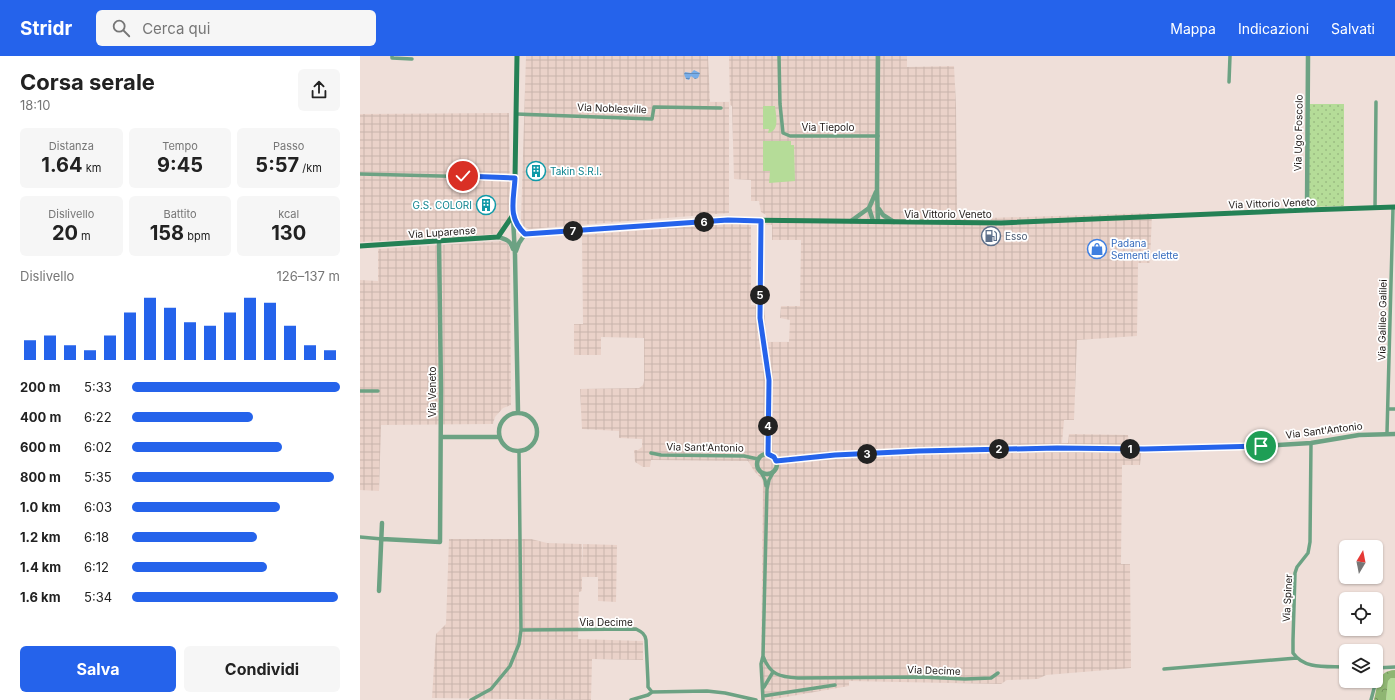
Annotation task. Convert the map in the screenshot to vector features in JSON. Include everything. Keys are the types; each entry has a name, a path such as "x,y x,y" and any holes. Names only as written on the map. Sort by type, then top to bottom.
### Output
{"main road":[{"path":"517,56 513,215 517,227 525,234"},
{"name":"Via Vittorio Veneto","path":"525,234 728,220 1001,223 1307,210 1394,208"},
{"path":"498,237 513,215"},
{"name":"Via Luparense","path":"360,246 498,237"}],"street":[{"path":"392,56 392,58 412,59"},
{"name":"Via Tiepolo","path":"779,56 780,104 784,133 790,136 878,136"},
{"path":"876,221 879,209 877,189 878,56"},
{"path":"1229,82 1230,56"},
{"name":"Via Ugo Foscolo","path":"1307,210 1308,56"},
{"path":"1375,208 1376,102"},
{"name":"Via Noblesville","path":"516,114 652,119 654,107 721,108"},
{"path":"360,174 515,178"},
{"path":"851,221 869,208 877,189"},
{"path":"869,208 876,221"},
{"name":"Via Galileo Galilei","path":"1387,433 1394,208"},
{"path":"879,209 883,215 894,222"},
{"path":"513,215 518,412"},
{"path":"761,221 760,318 769,380 768,454"},
{"path":"515,255 519,243 525,234"},
{"path":"498,237 510,242 515,255"},
{"name":"Via Veneto","path":"382,540 440,542 441,436 439,241"},
{"path":"360,392 378,391"},
{"path":"1388,409 1395,409"},
{"path":"518,412 524,413 533,419 537,430 535,442 525,450 519,451 506,447 499,437 498,431 502,420 506,416 518,412"},
{"name":"Via Sant'Antonio","path":"776,461 835,455 919,451 1057,448 1144,449 1261,446 1311,442 1359,435 1387,433 1395,434"},
{"path":"441,436 499,437"},
{"name":"Via Spiner","path":"1297,658 1293,653 1295,573 1297,567 1308,553 1310,542 1311,442"},
{"path":"471,700 491,689 510,666 519,644 521,630 519,451"},
{"name":"Via Sant'Antonio","path":"651,453 661,455 750,457 758,459"},
{"path":"768,454 774,457 776,461 774,471 769,474 761,472 757,467 758,459 762,455 768,454"},
{"name":"Via Decime","path":"763,698 761,664 763,656 767,490 769,480 774,471"},
{"name":"Via Decime","path":"761,472 765,480 767,490"},
{"path":"379,591 382,523"},
{"path":"360,537 382,540"},
{"name":"Via Decime","path":"521,630 636,629 642,631 646,640 648,687 652,692"},
{"name":"Via Decime","path":"763,656 773,672 785,677 798,678 921,677 965,679 991,678 998,673"},
{"path":"1164,670 1297,658 1303,663 1312,666 1339,667"},
{"path":"1383,668 1395,667"},
{"path":"762,676 770,669"},
{"name":"Via Decime","path":"763,690 764,685 773,672"},
{"path":"763,698 835,685"},
{"path":"1371,700 1374,688"},
{"path":"631,700 648,695 652,692 707,691 725,693 756,700"}],"shaded area":[{"path":"526,56 708,56 710,102 729,102 729,213 529,229 523,226 521,220"},
{"path":"729,56 907,56 907,67 954,66 956,105 957,219 1152,213 1150,263 1138,263 1137,336 1077,340 1074,420 1064,420 1062,443 1068,443 1069,434 1128,435 1129,445 1142,445 1140,465 1122,465 1121,564 1130,564 1131,668 1046,675 1038,679 1007,680 1001,684 849,681 849,686 769,700 762,699 763,483 761,478 754,471 748,461 651,460 650,467 643,467 635,462 634,450 638,450 642,447 642,439 619,438 619,431 582,429 580,389 639,388 643,385 644,338 601,337 601,355 574,355 574,324 583,324 582,235 734,223 751,223 751,305 764,306 768,342 789,342 790,320 780,318 781,306 800,306 801,240 772,240 772,225 766,225 766,215 761,212 759,201 751,201 751,180 734,179"},
{"path":"509,113 510,203 508,219 501,230 496,234 360,242 360,114"},
{"path":"502,241 507,243 510,248 511,405 503,408 495,417 493,424 381,425 379,491 360,490 360,280 378,281 378,249"},
{"path":"449,539 531,539 547,543 582,544 582,568 583,544 617,545 616,602 598,601 598,577 582,577 582,591 579,592 578,639 643,641 643,660 592,659 591,700 432,698 436,634 446,624"}],"green space":[{"path":"1309,104 1344,104 1344,206 1310,207"},
{"path":"763,106 775,106 776,126 772,132 768,133 769,129 763,129"},
{"path":"763,141 791,141 791,145 794,145 795,181 769,183 770,171 763,171"},
{"path":"1395,670 1395,678 1391,678 1388,681 1386,700 1374,700 1377,688 1383,688 1383,675 1389,671"},
{"path":"1391,678 1395,678 1395,700 1386,700 1388,681"}],"water":[{"path":"694,70 700,73 698,78 695,79 691,76 689,80 686,79 684,74 685,72 691,73"}],"place":[{"name":"Takin S.R.l.","path":"536,171"},
{"name":"G.S. COLORI","path":"486,205"},
{"name":"Esso","path":"991,236"},
{"name":"Padana Sementi elette","path":"1097,249"}],"route":[{"path":"463,176 515,178 513,215 517,227 525,234 728,220 761,221 760,318 769,380 768,454 774,457 776,461 880,452 1057,448 1144,449 1261,446"}]}
